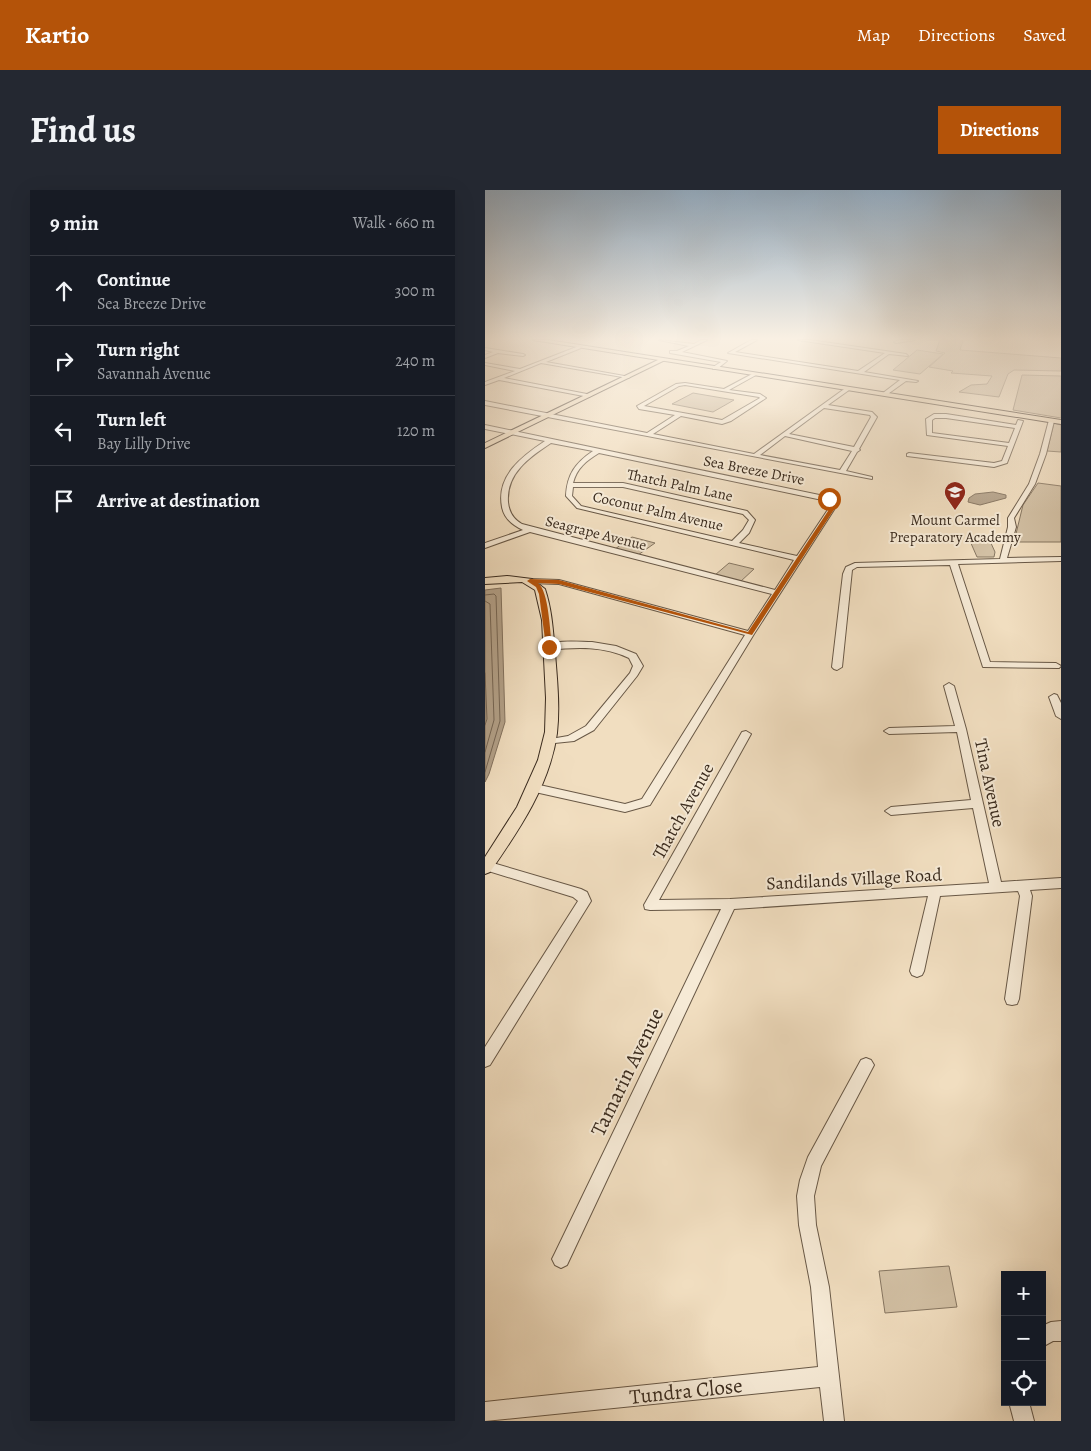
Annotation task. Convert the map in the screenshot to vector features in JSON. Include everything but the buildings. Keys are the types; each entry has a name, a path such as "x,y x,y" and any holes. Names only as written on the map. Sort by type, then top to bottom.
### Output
{"highway":[{"path":"906,397 1061,422"}],"main road":[{"path":"485,440 507,432 579,397"},
{"path":"485,446 507,432"},
{"path":"485,585 507,580"},
{"path":"485,581 530,581 539,586 542,594 549,647 552,710 549,742 544,764 535,788 509,834 486,867"}],"street":[{"path":"657,397 639,407 716,422 726,422 762,397"},
{"path":"754,456 834,397"},
{"path":"485,403 870,478"},
{"path":"823,406 872,414 874,417 857,450 842,473"},
{"path":"647,435 679,415"},
{"path":"1011,446 929,434 929,418 946,416 1018,427"},
{"path":"909,455 998,464 1005,462 1021,416"},
{"path":"1003,560 1013,527 1011,518 1032,484 1043,454 1051,421"},
{"name":"Sea Breeze Drive","path":"485,427 829,499 834,505 750,634 646,802 625,808 535,788"},
{"path":"783,434 857,450"},
{"name":"Seagrape Avenue","path":"551,440 516,467 511,474 504,490 505,505 509,518 512,521 528,530 776,593"},
{"name":"Coconut Palm Avenue","path":"597,451 581,462 572,475 569,496 579,507 799,559"},
{"name":"Thatch Palm Lane","path":"569,486 606,483 623,485 745,512 751,516 751,520 746,531 734,543"},
{"path":"485,546 528,530"},
{"path":"837,667 849,569 855,565 1061,559"},
{"path":"953,562 986,665 1055,666"},
{"path":"530,581 559,582 750,634"},
{"path":"549,647 579,644 607,647 633,656 638,666 634,674 590,728 570,740 549,742"},
{"name":"Tina Avenue","path":"949,686 961,730 995,888"},
{"path":"1054,696 1061,716"},
{"path":"889,731 961,730"},
{"name":"Thatch Avenue","path":"650,905 746,734"},
{"path":"891,811 976,804"},
{"path":"485,1060 585,901 583,896 577,893 486,867"},
{"name":"Sandilands Village Road","path":"650,905 730,904 1061,883"},
{"path":"1012,1000 1026,896 1023,886"},
{"path":"917,971 935,892"},
{"name":"Tamarin Avenue","path":"561,1259 730,904"},
{"path":"834,1421 820,1285 805,1216 807,1179 866,1065"},
{"path":"1046,1335 1051,1332 1061,1331"},
{"name":"Tundra Close","path":"485,1412 828,1376"},
{"path":"1020,1406 1024,1421"}],"shaded area":[{"path":"685,397 719,397 734,400 713,412 672,404"},
{"path":"1016,397 1061,397 1061,418 1013,410"},
{"path":"1054,423 1061,425 1061,452 1047,451"},
{"path":"1038,483 1061,486 1061,542 1014,542 1023,505"},
{"path":"632,537 655,543 638,555 615,549"},
{"path":"970,541 990,541 995,552 994,557 977,557"},
{"path":"729,563 754,569 740,582 715,575"},
{"path":"949,1266 957,1307 885,1313 879,1271"}],"water":[{"path":"993,492 1006,495 1006,498 980,505 968,502 969,498 975,494"},
{"path":"501,588 505,722 485,782 485,590"}],"place":[{"name":"Mount Carmel Preparatory Academy","path":"955,511"}],"route":[{"path":"549,647 542,594 539,586 530,581 549,580 559,582 750,634 834,505 829,499"}]}
